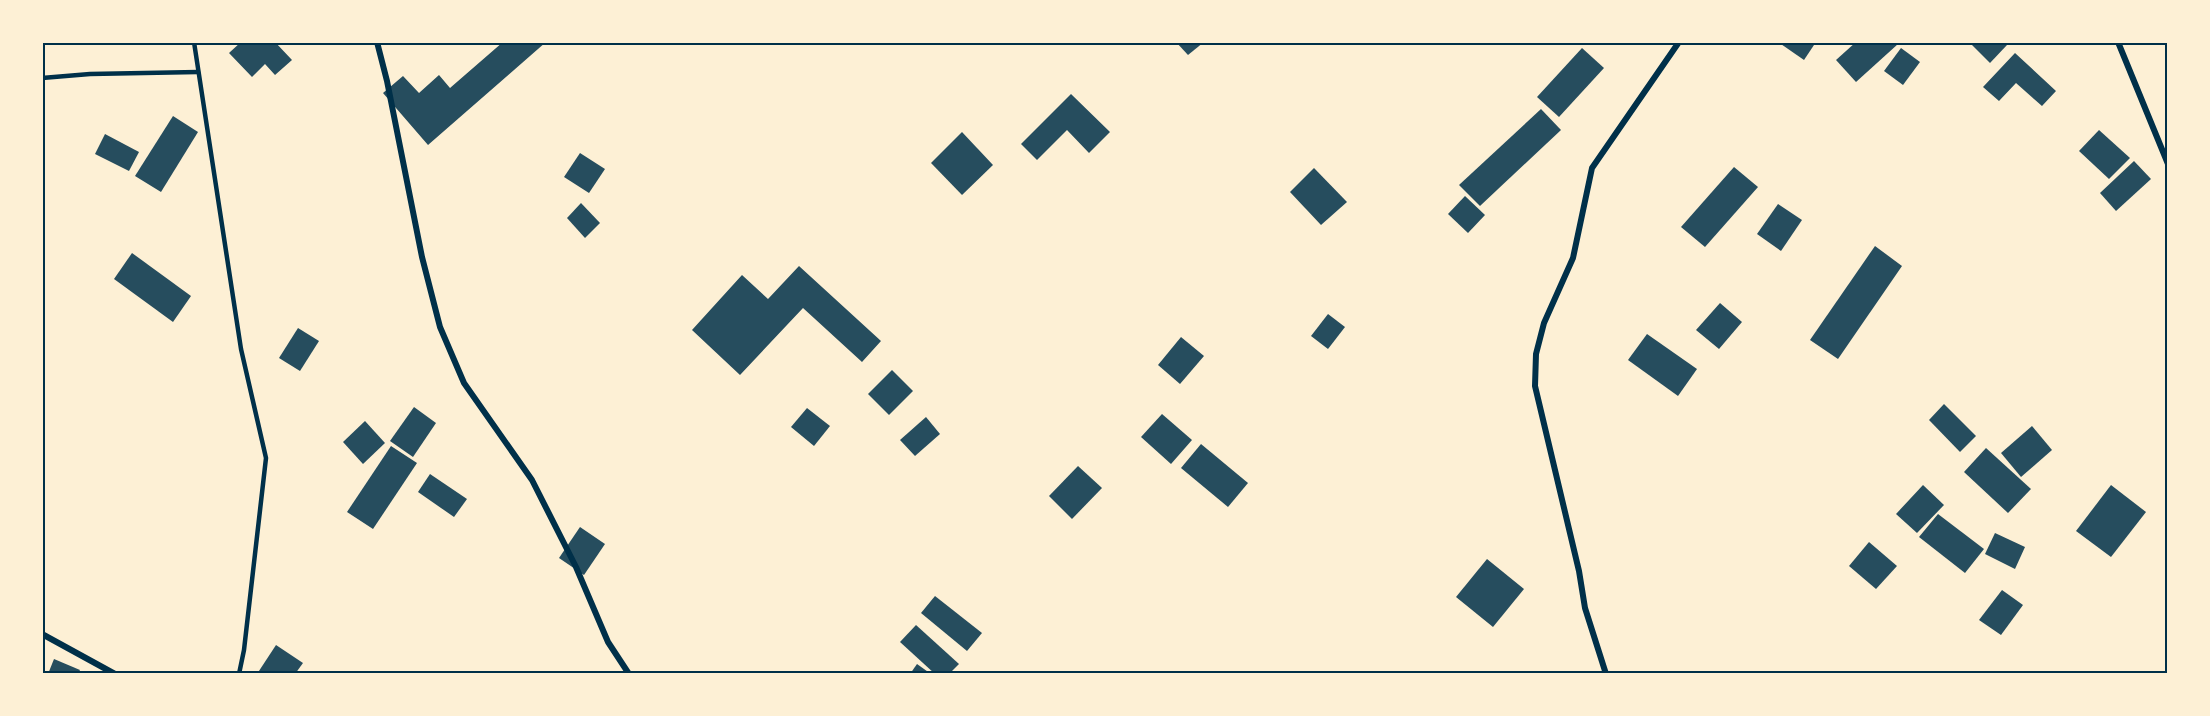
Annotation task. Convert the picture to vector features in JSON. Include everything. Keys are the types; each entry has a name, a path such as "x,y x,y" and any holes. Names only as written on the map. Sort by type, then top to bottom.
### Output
{"street":[{"path":"377,42 422,257 440,327 464,383 532,480 576,567 608,642 629,674"},
{"path":"1606,674 1585,608 1579,571 1535,386 1536,354 1544,322 1573,258 1592,168 1679,42"},
{"path":"2118,42 2168,164"},
{"path":"42,634 115,674"}],"lane":[{"path":"194,42 241,350 266,458 239,674"},
{"path":"42,78 90,74 198,72"}],"building":[{"path":"241,42 275,42 292,60 275,75 265,64 252,77 229,53"},
{"path":"503,42 546,42 428,145 383,93 403,76 419,93 439,75 450,88"},
{"path":"1176,42 1204,42 1188,55"},
{"path":"1778,42 1816,42 1804,60"},
{"path":"1856,42 1896,42 1898,44 1856,82 1836,60"},
{"path":"1969,42 2004,42 2007,45 1990,63"},
{"path":"1582,48 1604,68 1559,117 1537,97"},
{"path":"1901,48 1920,62 1903,85 1884,71"},
{"path":"2015,53 2056,91 2042,106 2016,83 1999,101 1983,87"},
{"path":"1071,94 1110,132 1089,153 1067,130 1037,160 1021,144"},
{"path":"1541,109 1561,130 1480,206 1459,185"},
{"path":"173,116 198,132 161,192 135,176"},
{"path":"2099,130 2130,158 2109,179 2079,151"},
{"path":"962,132 993,165 962,195 931,163"},
{"path":"105,134 139,152 129,171 95,154"},
{"path":"580,153 605,169 589,193 564,177"},
{"path":"2134,161 2151,179 2116,211 2100,193"},
{"path":"1734,167 1758,187 1705,247 1681,227"},
{"path":"1314,168 1347,202 1321,225 1290,192"},
{"path":"1465,196 1485,215 1468,233 1448,214"},
{"path":"581,203 600,223 585,238 567,218"},
{"path":"1778,204 1802,220 1781,251 1757,234"},
{"path":"1875,246 1902,266 1838,359 1810,340"},
{"path":"132,253 191,296 173,322 114,279"},
{"path":"799,266 881,341 862,362 803,308 740,375 692,330 742,275 768,299"},
{"path":"1720,303 1742,322 1719,349 1696,330"},
{"path":"1328,314 1345,327 1328,349 1311,336"},
{"path":"298,328 319,341 300,371 279,358"},
{"path":"1647,334 1697,369 1678,396 1628,360"},
{"path":"1181,337 1204,356 1180,384 1158,365"},
{"path":"892,370 913,391 889,415 868,394"},
{"path":"1944,404 1976,436 1960,452 1929,420"},
{"path":"414,407 436,423 413,457 390,441"},
{"path":"807,408 830,426 814,446 791,427"},
{"path":"1162,414 1192,440 1171,464 1141,437"},
{"path":"926,417 940,434 915,456 900,440"},
{"path":"365,421 385,443 363,464 343,442"},
{"path":"2032,426 2052,450 2021,477 2001,453"},
{"path":"1201,444 1248,483 1228,507 1181,468"},
{"path":"391,446 417,463 373,529 347,512"},
{"path":"1986,448 2031,489 2008,513 1964,472"},
{"path":"1078,466 1102,488 1072,519 1049,496"},
{"path":"430,474 467,499 454,517 418,492"},
{"path":"1923,485 1944,505 1917,533 1896,514"},
{"path":"2111,485 2146,512 2111,557 2076,531"},
{"path":"1938,514 1984,549 1965,573 1919,537"},
{"path":"580,527 605,544 584,575 559,558"},
{"path":"1995,533 2025,547 2015,569 1985,554"},
{"path":"1869,542 1897,566 1876,589 1849,566"},
{"path":"1487,559 1524,589 1493,627 1456,597"},
{"path":"2002,590 2023,605 2001,635 1979,620"},
{"path":"935,596 982,633 967,651 921,613"},
{"path":"916,625 959,664 949,674 935,674 900,642"},
{"path":"276,645 303,663 295,674 257,674"},
{"path":"54,659 80,670 78,674 48,674"},
{"path":"917,664 931,674 910,674"}]}
